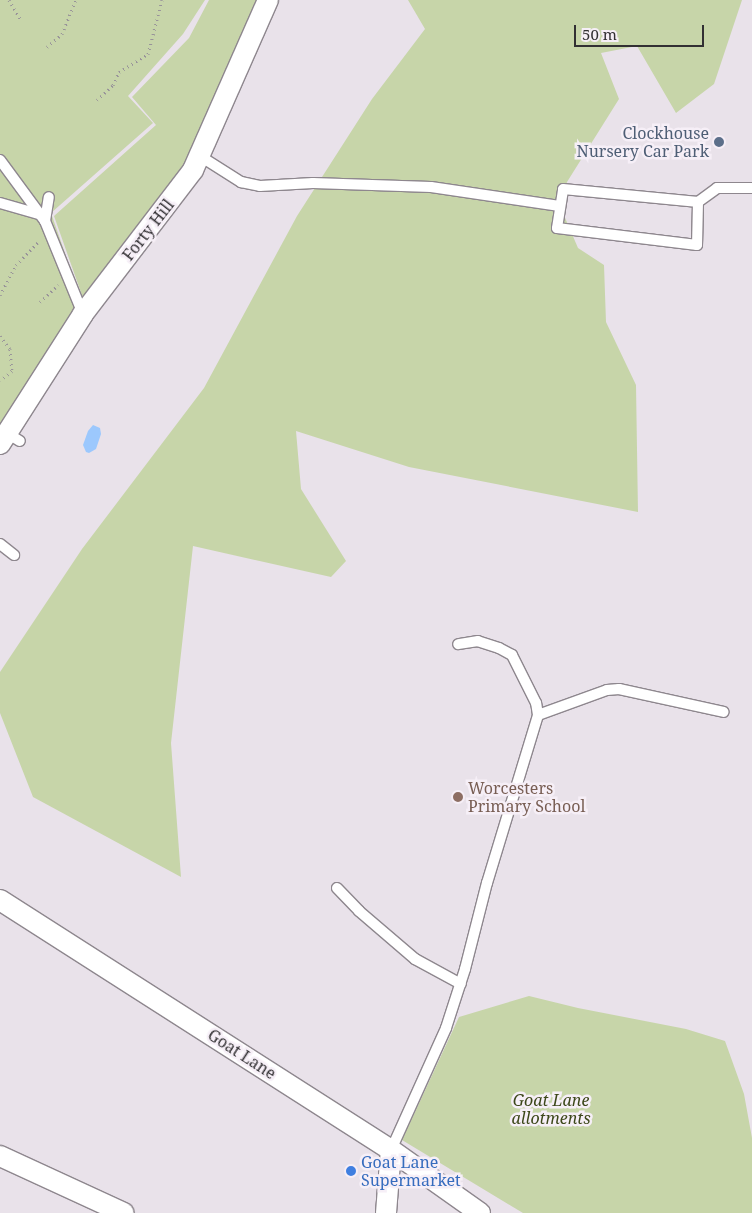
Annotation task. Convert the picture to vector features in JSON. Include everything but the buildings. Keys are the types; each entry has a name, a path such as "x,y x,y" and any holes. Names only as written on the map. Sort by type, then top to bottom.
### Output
{"street":[{"name":"Forty Hill","path":"9,439 82,314 194,170 268,0"},
{"name":"Goat Lane","path":"0,900 391,1150 480,1213"},
{"path":"386,1213 391,1150"},
{"path":"0,1156 122,1212"}],"lane":[{"path":"200,156 242,182 260,186 313,183 431,187 560,206"},
{"path":"0,160 49,232 82,314"},
{"path":"698,202 697,245 557,228 563,189 698,202 717,188 752,188"},
{"path":"41,218 49,197"},
{"path":"0,203 41,218"},
{"path":"0,544 14,554"},
{"path":"391,1150 446,1028 461,984 487,883 538,715 536,704 512,655 499,648 478,641 458,644"},
{"path":"538,715 607,690 619,689 724,712"},
{"path":"337,888 359,911 415,959 461,984"}],"path":[{"path":"9,0 21,20"},
{"path":"47,47 62,34 76,0"},
{"path":"97,100 113,85 119,72 148,54 162,0"},
{"path":"0,295 16,266 30,248 49,232"},
{"path":"40,302 67,276"},
{"path":"0,336 10,349 12,371 0,380"}],"green space":[{"path":"0,0 205,0 183,34 128,96 153,123 51,213 83,305 0,427"},
{"path":"209,0 258,0 188,166 84,301 54,216 156,125 132,97 189,38"},
{"path":"408,0 742,0 714,84 676,113 637,46 601,53 619,99 567,182 560,206 578,248 604,265 606,322 636,385 638,512 409,467 296,431 301,489 346,561 331,577 193,546 171,743 181,877 33,797 0,713 0,672 82,549 204,388 297,216 372,99 425,29"},
{"name":"Goat Lane allotments","path":"529,996 578,1008 686,1029 725,1041 744,1094 752,1138 752,1213 523,1213 402,1140 459,1017"}],"water":[{"path":"93,425 100,428 101,434 96,449 89,453 86,452 83,445 88,431"}],"place":[{"name":"Clockhouse Nursery Car Park","path":"719,142"},
{"name":"Worcesters Primary School","path":"458,797"},
{"name":"Goat Lane Supermarket","path":"351,1171"}]}
